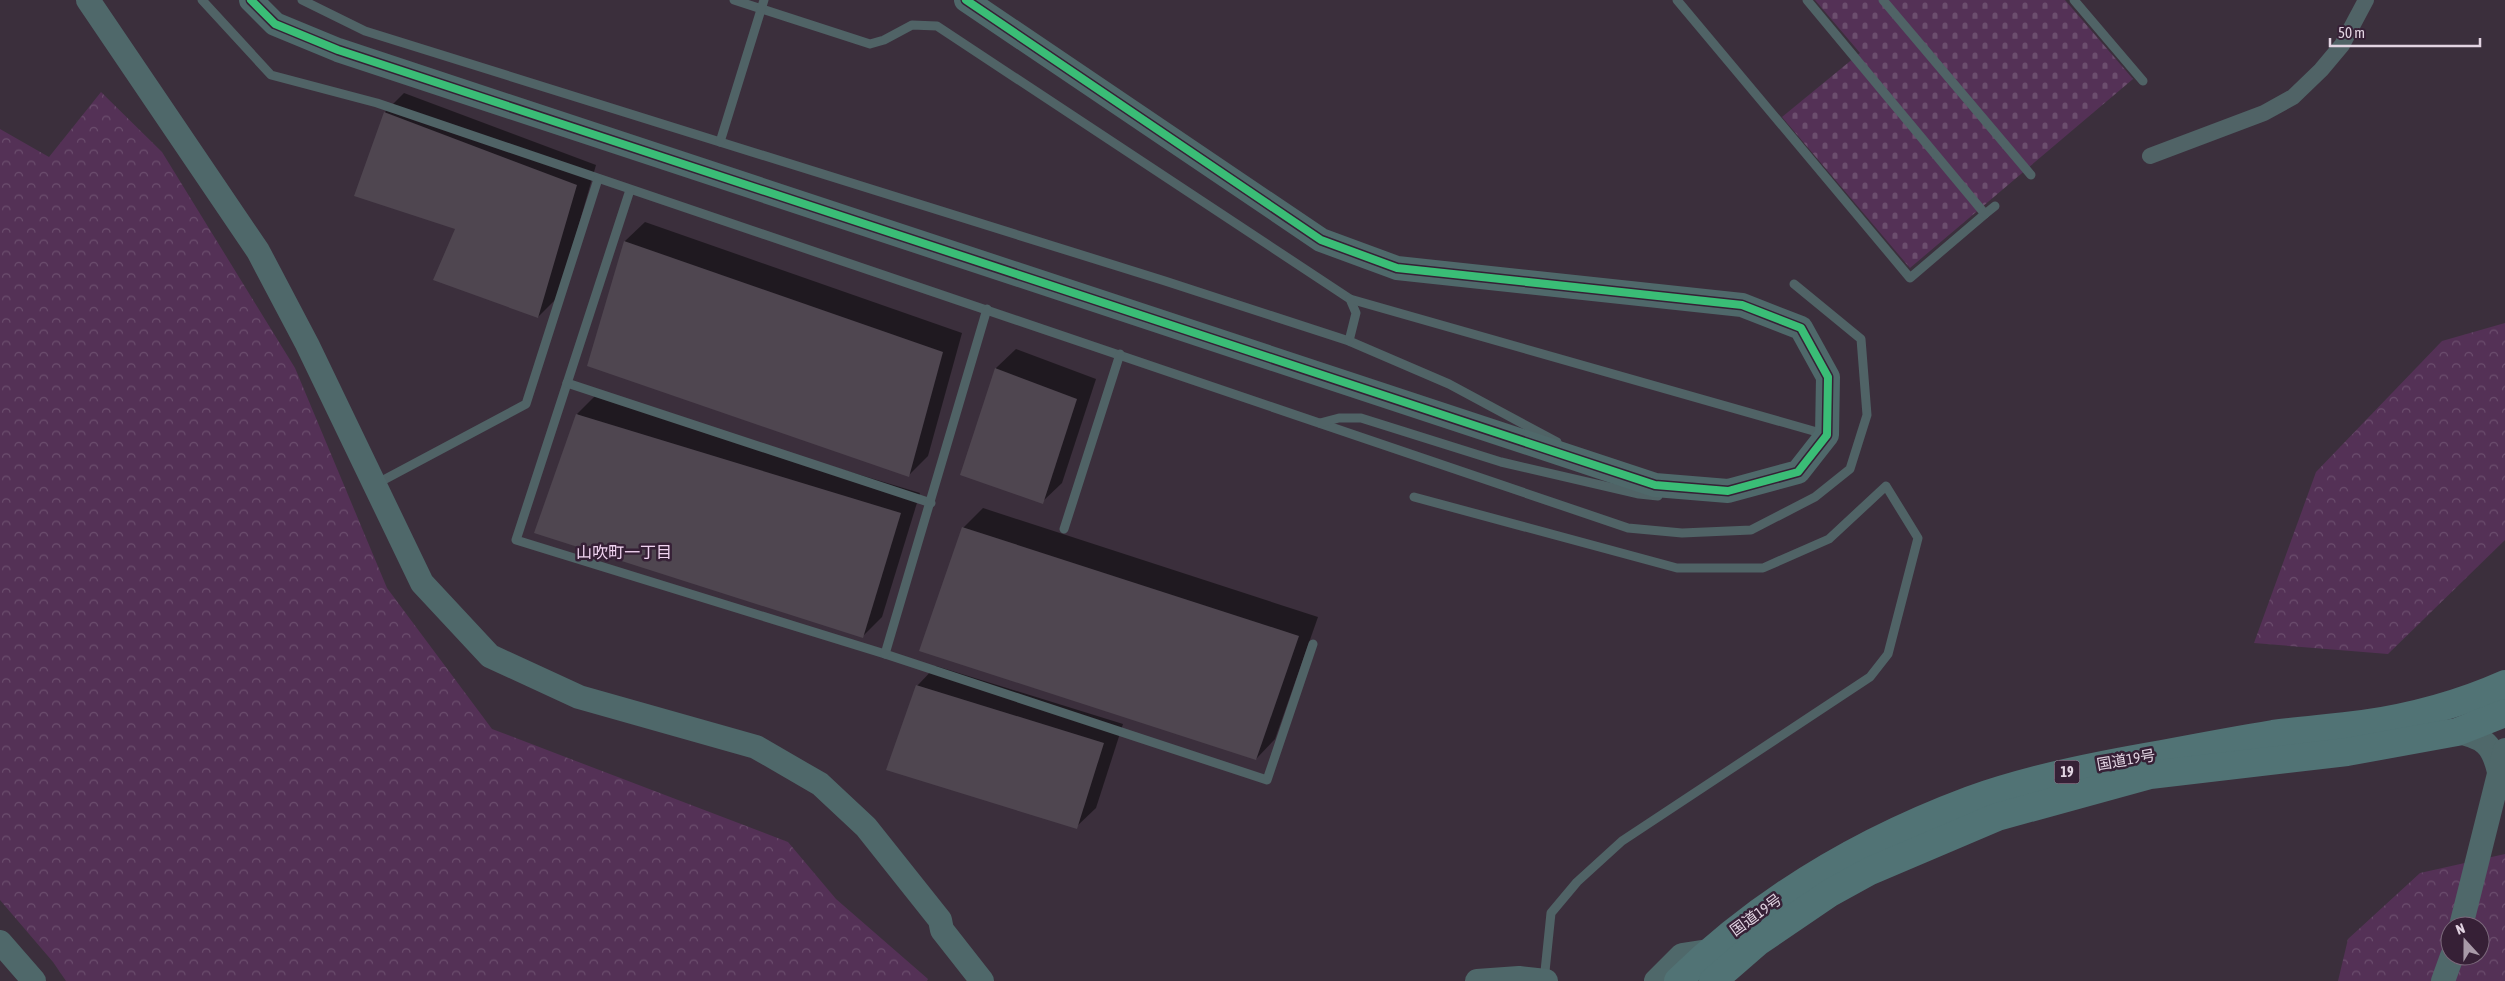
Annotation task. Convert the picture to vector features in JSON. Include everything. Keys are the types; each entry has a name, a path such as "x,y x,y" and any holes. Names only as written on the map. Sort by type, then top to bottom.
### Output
{"highway":[{"name":"国道19号","path":"1678,981 1708,951 1754,914 1806,879 1887,836 1971,800 2079,769 2274,734 2363,724 2432,710 2505,684"},
{"name":"国道19号","path":"1713,981 1758,942 1830,893 1870,871 1997,817 2150,776 2347,752 2458,732 2505,713"}],"street":[{"path":"88,0 258,251 307,344 422,583 490,656 579,697 756,747 820,784 866,827 940,920 942,930 982,981"},
{"path":"251,0 275,24 338,50 1655,485 1728,491 1798,472 1827,435 1828,376 1801,328 1742,305 1397,268 1321,240 966,0"},
{"path":"2150,156 2264,113 2293,96 2321,70 2342,45 2366,0"},
{"path":"2458,732 2476,735 2485,742 2503,763 2464,916"},
{"path":"940,920 950,923 998,981"},
{"path":"0,942 34,981"},
{"path":"1656,981 1682,955 1708,951"},
{"path":"2443,981 2448,966"},
{"path":"1477,981 1519,978 1544,981"}],"lane":[{"path":"202,0 271,75 377,103 1628,528 1682,533 1751,530 1815,497 1850,469 1867,415 1861,339 1794,284"},
{"path":"302,0 366,31 1349,341 1449,384 1608,469"},
{"path":"734,0 762,4 870,44 884,40 912,25 937,26 1350,299 1827,435"},
{"path":"1677,0 1910,278 1995,206"},
{"path":"1807,0 1985,214"},
{"path":"1883,0 2031,175"},
{"path":"2074,0 2143,81"},
{"path":"720,142 762,4"},
{"path":"374,485 526,404 598,179"},
{"path":"630,190 516,540 886,654 1267,780 1313,644"},
{"path":"1349,341 1356,313 1350,299"},
{"path":"886,654 987,309"},
{"path":"1064,529 1120,354"},
{"path":"567,383 931,503"},
{"path":"1319,423 1339,418 1361,418 1501,462 1639,494 1665,497"},
{"path":"1414,497 1677,568 1762,568 1829,539 1886,486 1918,538 1888,654 1870,677 1622,840 1577,882 1551,913 1544,981"},
{"path":"1682,498 1728,491"}],"green space":[{"path":"1815,0 2065,0 2133,79 1910,268 1782,117 1860,53"},
{"path":"101,92 162,152 295,368 387,588 492,729 788,842 836,899 928,979 927,981 66,981 53,962 0,900 0,129 49,157"},
{"path":"2505,323 2505,540 2388,654 2254,643 2316,472 2442,341"},
{"path":"2505,854 2505,981 2338,981 2348,939 2420,873"}],"building":[{"path":"384,112 577,185 538,318 433,280 455,229 354,196"},
{"path":"624,241 943,352 909,477 587,366"},
{"path":"995,368 1077,399 1043,504 960,475"},
{"path":"576,414 901,513 863,638 534,533"},
{"path":"962,527 1299,636 1256,760 919,651"},
{"path":"916,685 1104,743 1077,829 886,770"}],"cycle path":[{"path":"251,0 275,24 338,50 1655,485 1728,491 1798,472 1827,435 1828,377 1801,328 1742,305 1397,268 1321,240 966,0"}],"district":[{"name":"山吹町一丁目","path":"624,552"}]}
